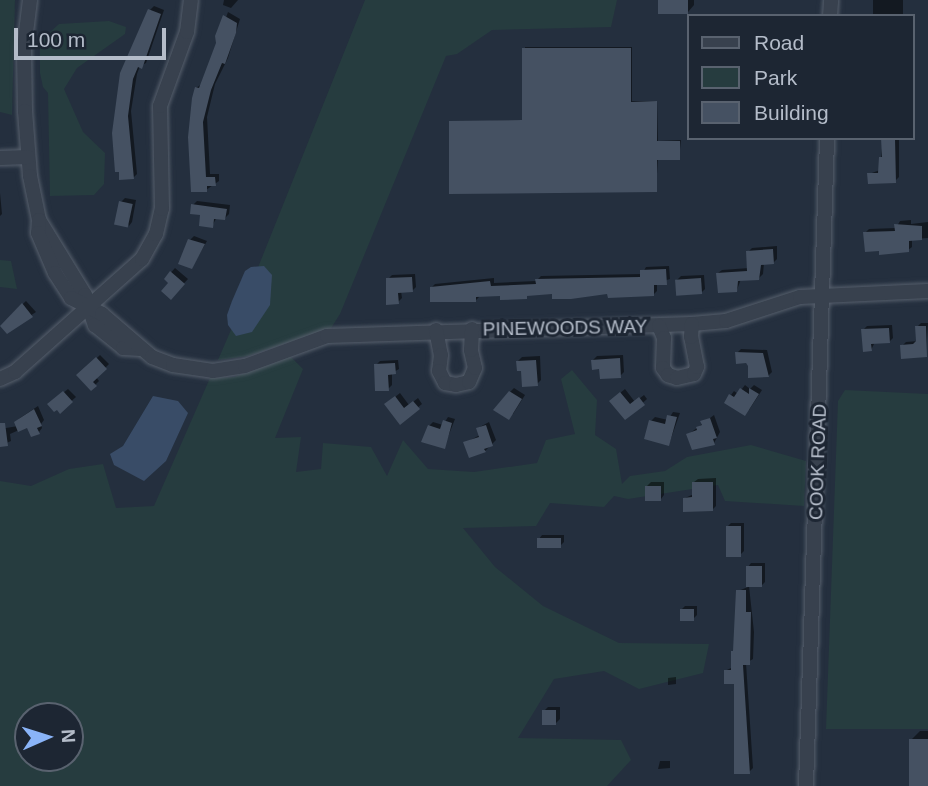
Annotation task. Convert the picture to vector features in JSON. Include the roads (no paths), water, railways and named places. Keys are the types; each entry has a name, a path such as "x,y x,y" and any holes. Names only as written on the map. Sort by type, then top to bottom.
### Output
{"street":[{"path":"30,0 24,61 28,157 40,220 85,295 87,308"},
{"path":"0,379 15,372 142,259 156,234 162,209 160,106 187,32 191,0"},
{"name":"COOK ROAD","path":"806,786 827,140"},
{"path":"0,158 28,157"},
{"name":"PINEWOODS WAY","path":"87,308 102,314 141,349 173,365 213,371 245,366 327,336 436,330 692,324 726,321 800,297 928,291"},
{"name":"PINEWOODS WAY","path":"659,326 664,338 663,368 677,378 694,374 697,367 691,337 692,324"},
{"name":"PINEWOODS WAY","path":"436,330 441,355 439,371 446,383 456,385 469,382 475,368 471,350 472,330"}],"water":[{"path":"264,266 272,275 270,305 252,332 236,336 228,325 227,315 232,301 245,271 251,267"},
{"path":"153,396 178,401 188,413 166,461 144,481 114,465 110,454 123,446"}]}
